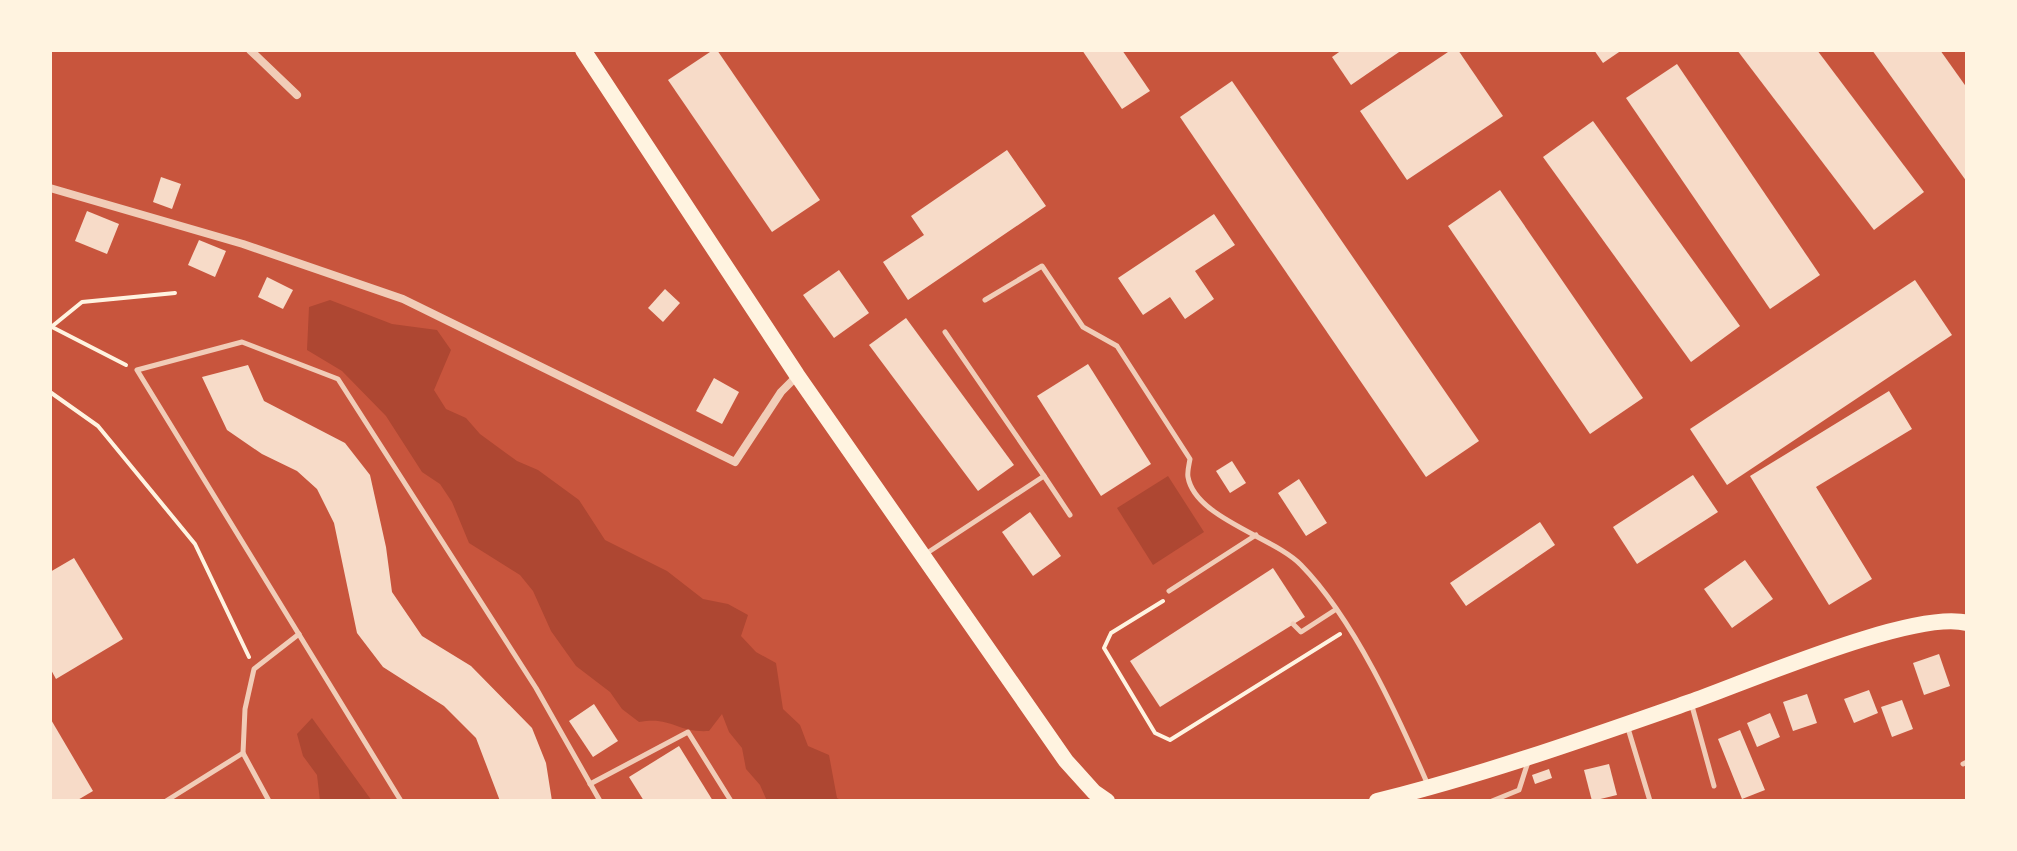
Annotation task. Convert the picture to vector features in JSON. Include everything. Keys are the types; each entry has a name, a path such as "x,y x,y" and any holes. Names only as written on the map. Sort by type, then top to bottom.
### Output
{"main road":[{"path":"586,51 797,375 1066,761 1094,792 1107,801"},
{"path":"1377,801 1416,795 1851,644 1923,623 1967,623"}],"street":[{"path":"250,50 297,95"},
{"path":"50,188 243,244 403,299 735,462 781,392 797,375"}],"lane":[{"path":"985,300 1037,266 1045,268 1083,327 1117,346 1190,459 1189,481 1205,505 1302,565 1349,629 1401,724 1416,795"},
{"path":"945,332 1070,515"},
{"path":"401,801 137,370 242,342 338,379 536,688 600,801"},
{"path":"923,555 1044,476"},
{"path":"1170,593 1257,535"},
{"path":"1293,624 1301,632 1335,610"},
{"path":"269,801 243,753 245,709 254,669 299,634"},
{"path":"1691,702 1714,786"},
{"path":"1626,724 1650,801"},
{"path":"590,784 688,732 731,801"},
{"path":"166,801 243,753"},
{"path":"1492,801 1519,790 1530,756"}],"path":[{"path":"137,370 51,327 82,302 175,293"},
{"path":"50,392 98,426 195,544 254,669"},
{"path":"1170,593 1111,633 1104,648 1106,657 1155,733 1170,740 1349,629"}],"shaded area":[{"path":"330,300 392,324 437,330 451,350 434,390 446,409 466,418 480,434 517,461 538,470 579,500 605,540 667,571 703,599 728,604 748,615 741,636 756,652 776,663 783,709 800,725 808,746 829,755 837,798 843,801 767,801 760,785 746,769 742,748 729,732 722,714 709,731 689,730 659,721 639,722 622,709 610,692 576,666 551,631 533,591 520,575 469,543 452,502 440,484 422,472 386,416 342,371 307,350 309,307"},
{"path":"1168,476 1204,532 1153,565 1117,508"},
{"path":"312,718 372,801 320,801 317,775 303,756 297,734"}],"building":[{"path":"717,50 820,200 772,232 668,80"},
{"path":"1082,50 1122,50 1150,91 1122,109"},
{"path":"1342,50 1402,50 1351,85 1332,57"},
{"path":"1451,50 1458,50 1503,116 1407,180 1360,111"},
{"path":"1594,50 1622,50 1603,63"},
{"path":"1737,50 1817,50 1924,192 1874,230"},
{"path":"1872,50 1940,50 1967,88 1967,182"},
{"path":"1677,64 1820,275 1770,309 1626,98"},
{"path":"1232,81 1479,441 1426,477 1180,117"},
{"path":"1593,121 1740,326 1691,362 1543,157"},
{"path":"1007,150 1046,206 908,300 883,262 924,235 911,216"},
{"path":"161,177 181,184 172,209 153,202"},
{"path":"1500,190 1643,398 1590,434 1448,226"},
{"path":"87,211 119,224 107,254 75,241"},
{"path":"1214,214 1235,245 1195,271 1214,299 1185,319 1170,297 1143,315 1118,278"},
{"path":"199,240 226,251 215,277 188,265"},
{"path":"839,270 869,313 834,338 803,295"},
{"path":"267,277 293,290 283,309 258,297"},
{"path":"1915,280 1952,335 1727,485 1690,429"},
{"path":"665,289 680,303 663,322 648,308"},
{"path":"906,318 1014,465 978,491 869,345"},
{"path":"1088,364 1151,464 1101,496 1037,396"},
{"path":"248,365 264,401 345,443 370,475 386,547 392,592 422,636 471,666 532,728 546,763 552,801 500,801 476,738 444,706 383,667 357,633 334,523 317,489 297,471 262,454 227,430 202,377"},
{"path":"714,378 739,392 722,424 696,411"},
{"path":"1889,391 1912,429 1816,487 1872,579 1829,605 1750,476"},
{"path":"1232,461 1246,483 1230,493 1216,471"},
{"path":"1693,475 1718,512 1637,564 1613,527"},
{"path":"1299,479 1327,523 1306,536 1278,493"},
{"path":"1030,512 1061,556 1033,576 1002,532"},
{"path":"1540,522 1555,545 1466,606 1450,583"},
{"path":"74,558 123,639 56,679 50,668 50,572"},
{"path":"1745,560 1773,599 1732,628 1704,589"},
{"path":"1273,568 1305,617 1160,707 1130,661"},
{"path":"1939,654 1950,686 1924,695 1913,663"},
{"path":"1869,690 1878,713 1854,723 1844,699"},
{"path":"1807,694 1817,723 1793,731 1783,702"},
{"path":"1902,700 1913,729 1892,737 1881,707"},
{"path":"594,704 618,741 593,757 569,721"},
{"path":"1770,713 1780,737 1757,747 1747,723"},
{"path":"50,718 93,791 76,801 50,801"},
{"path":"1740,730 1765,790 1742,799 1718,739"},
{"path":"679,746 713,801 644,801 629,777"},
{"path":"1609,764 1617,795 1592,801 1584,770"},
{"path":"1549,769 1552,778 1535,784 1532,775"}]}
